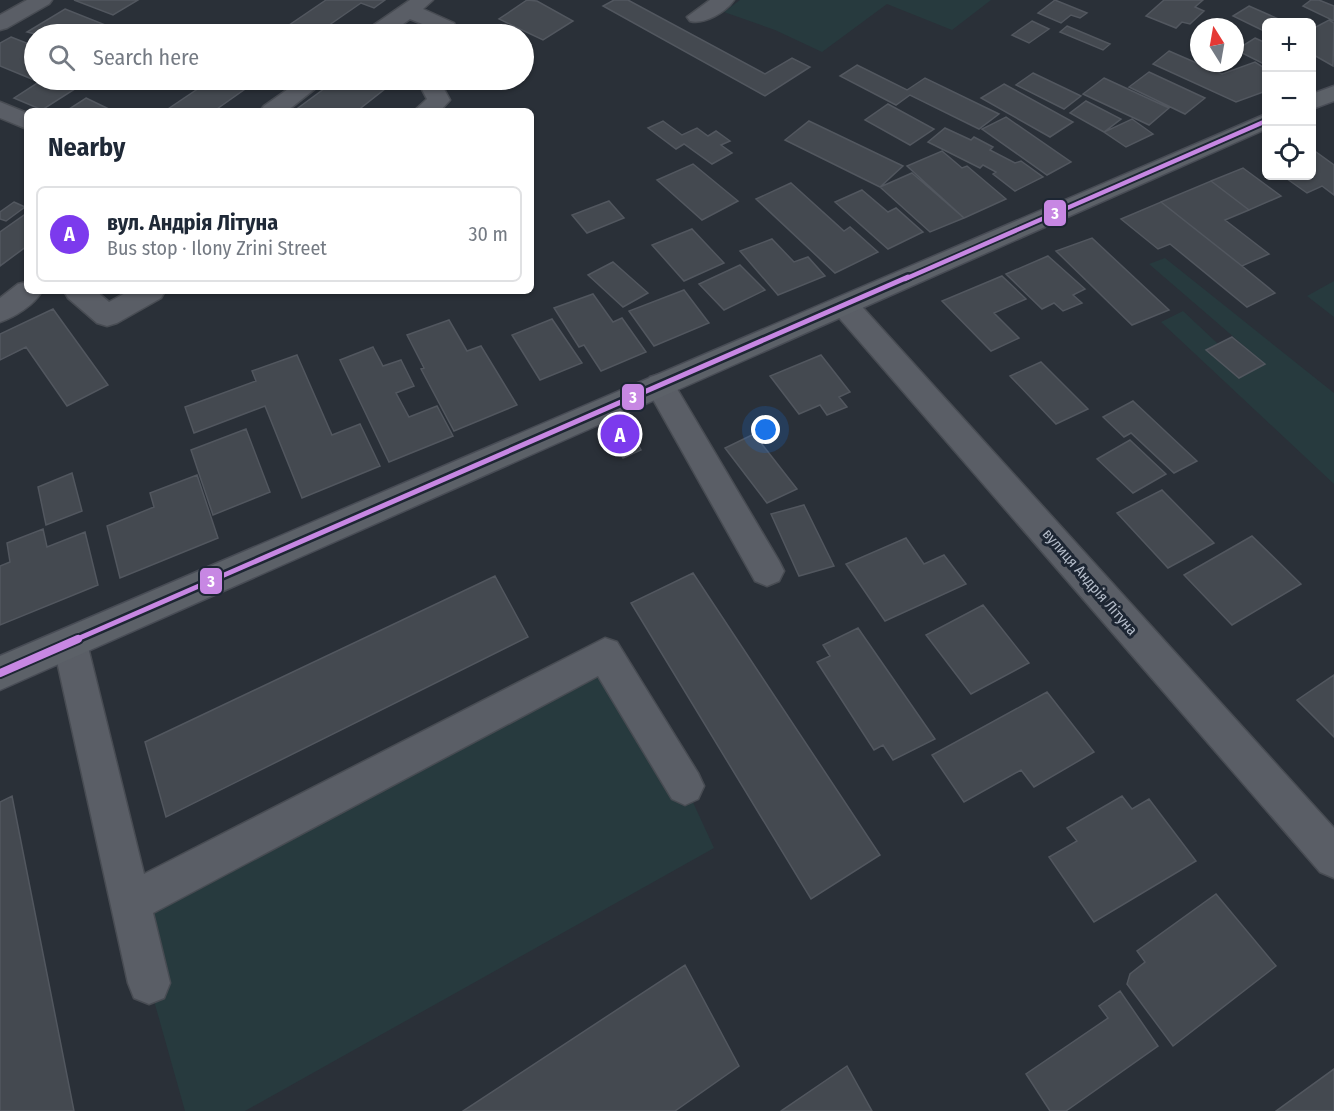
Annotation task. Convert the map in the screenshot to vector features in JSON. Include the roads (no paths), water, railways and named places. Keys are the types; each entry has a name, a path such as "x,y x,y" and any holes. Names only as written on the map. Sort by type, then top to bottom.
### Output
{"main road":[{"path":"1316,100 1334,93"},
{"path":"0,673 1262,123"}],"street":[{"path":"0,24 42,0"},
{"path":"697,17 724,0"},
{"path":"390,24 416,5 443,24"},
{"path":"276,108 301,90"},
{"path":"430,108 439,100 434,90"},
{"path":"0,109 24,121"},
{"path":"0,312 24,294"},
{"path":"81,294 107,316 146,294"},
{"name":"вулиця Андрія Літуна","path":"845,306 1334,858"},
{"path":"660,385 766,571"},
{"path":"70,643 149,983"},
{"path":"132,902 605,654 685,786"}],"place":[{"name":"вул. Андрія Літуна","path":"620,434"}]}
